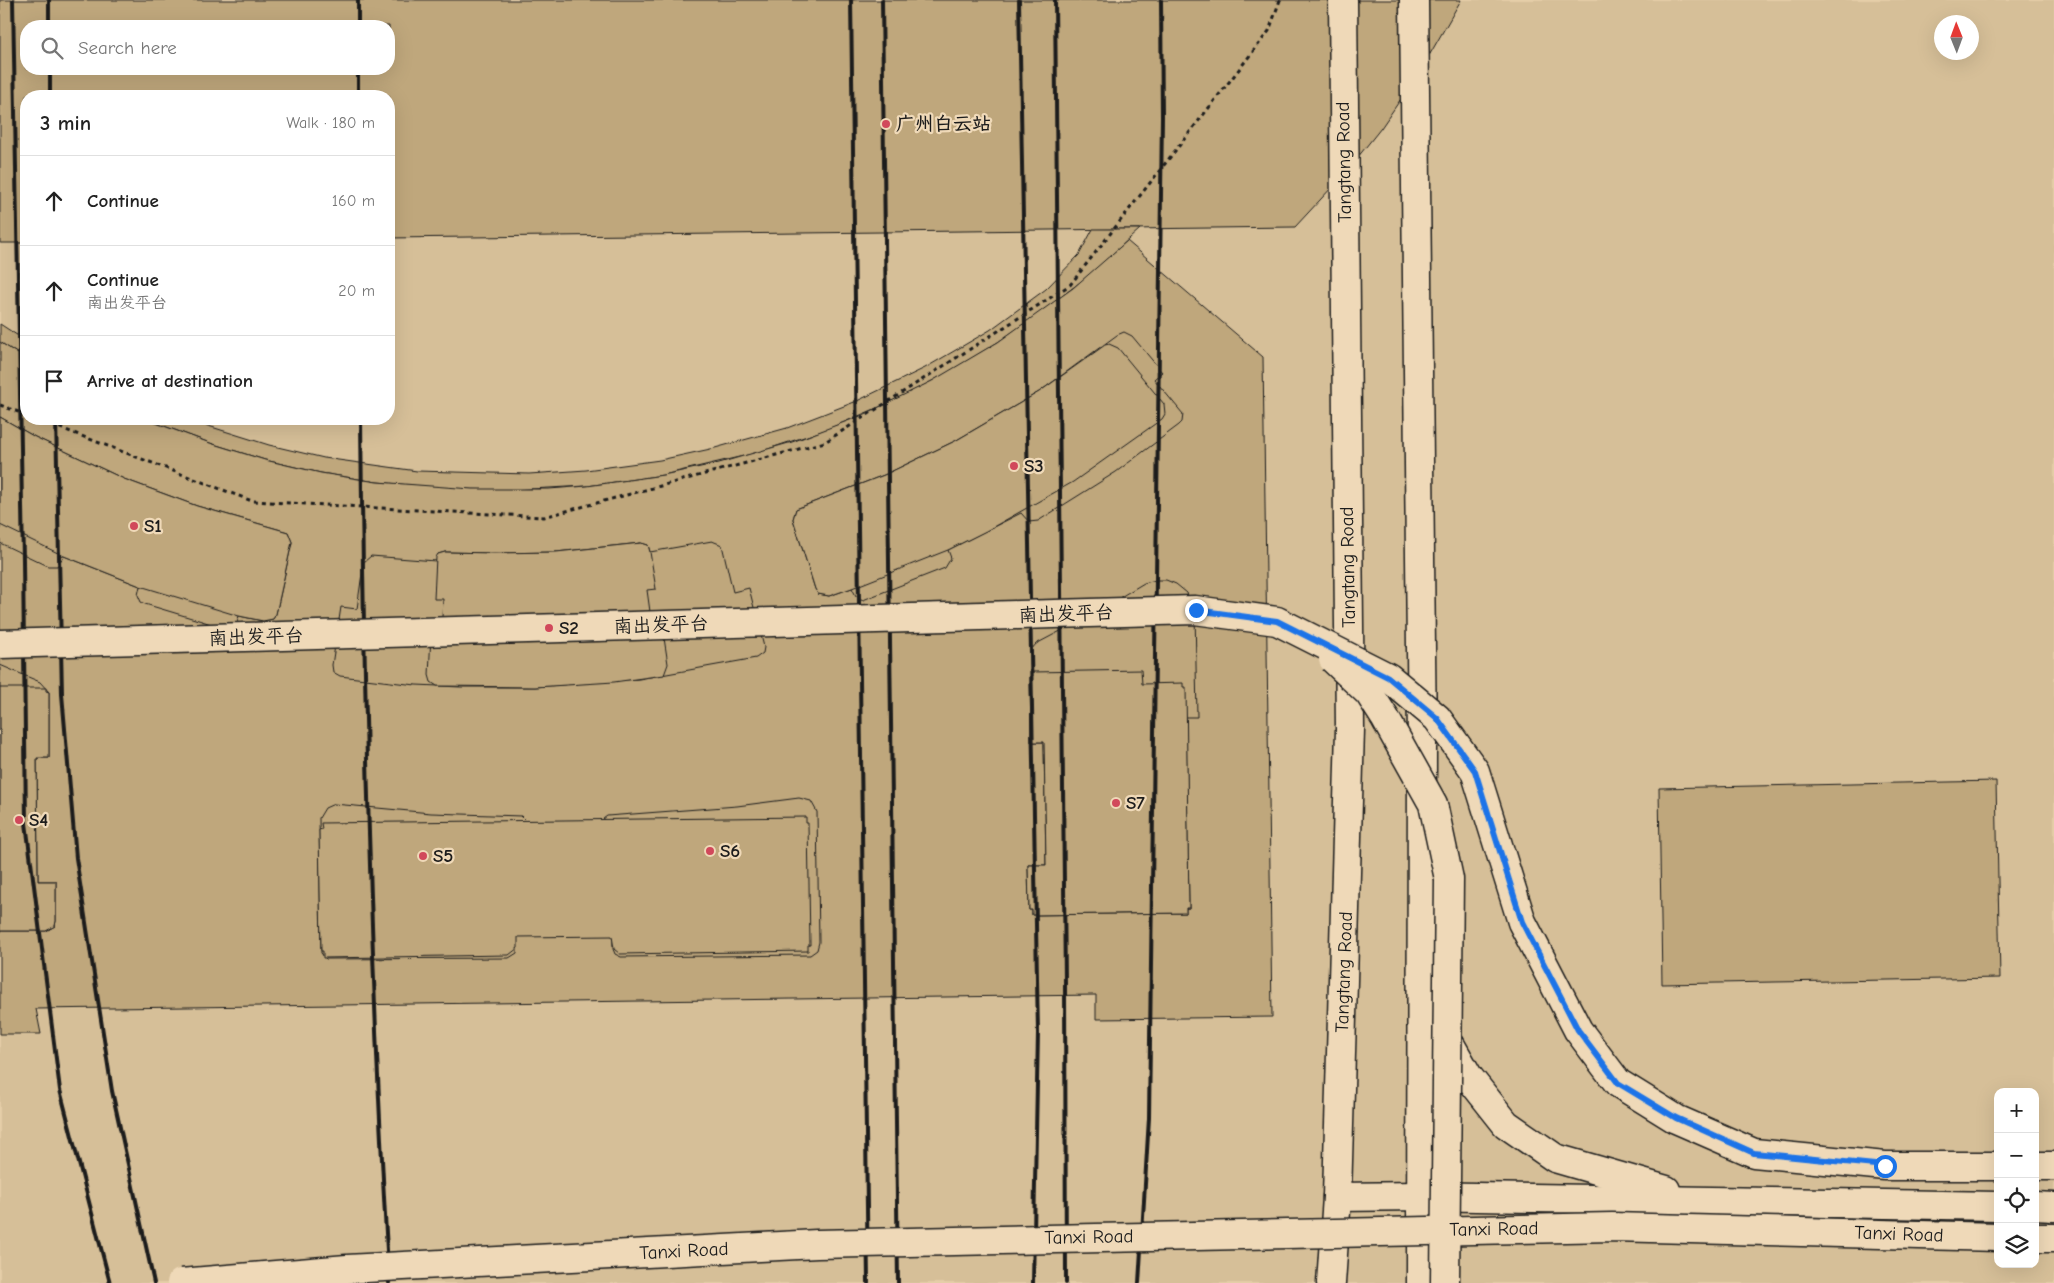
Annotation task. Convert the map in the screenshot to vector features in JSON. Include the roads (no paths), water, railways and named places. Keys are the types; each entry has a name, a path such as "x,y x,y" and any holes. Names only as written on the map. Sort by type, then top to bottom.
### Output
{"street":[{"name":"Tangtang Road","path":"1331,1283 1338,1197 1350,729 1343,0"},
{"path":"1414,0 1422,742 1421,1283"},
{"name":"南出发平台","path":"0,644 1196,610 1277,621 1316,642"},
{"path":"1316,642 1388,677 1437,718 1475,771 1522,922 1578,1030 1618,1083 1676,1118 1754,1153 1885,1166 1994,1166"},
{"path":"1316,642 1368,693 1412,764 1433,804 1449,879 1445,1283"},
{"path":"1422,993 1468,1076 1506,1124 1555,1158 1699,1200"},
{"path":"2039,1166 2054,1166"},
{"path":"1338,1197 1421,1196 1994,1206"},
{"path":"2039,1206 2054,1207"},
{"name":"Tanxi Road","path":"181,1283 347,1269 817,1244 1612,1226 1994,1237"},
{"path":"2039,1238 2054,1238"}],"railway":[{"path":"13,0 20,393"},
{"path":"49,0 49,20"},
{"path":"358,0 358,20"},
{"path":"851,0 868,1283"},
{"path":"882,0 898,1283"},
{"path":"1019,0 1038,1033 1033,1283"},
{"path":"1055,0 1065,983 1066,1283"},
{"path":"1139,1283 1149,1118 1162,117 1161,0"},
{"path":"50,75 50,90"},
{"path":"358,75 358,90"},
{"path":"21,425 26,823 60,1090 110,1283"},
{"path":"56,425 62,694 76,858 112,1091 154,1283"},
{"path":"361,425 369,851 377,1067 389,1283"}],"place":[{"name":"广州白云站","path":"886,124"},
{"name":"S3","path":"1014,466"},
{"name":"S1","path":"134,526"},
{"name":"S2","path":"549,628"},
{"name":"S7","path":"1116,803"},
{"name":"S4","path":"19,820"},
{"name":"S6","path":"710,851"},
{"name":"S5","path":"423,856"}]}
